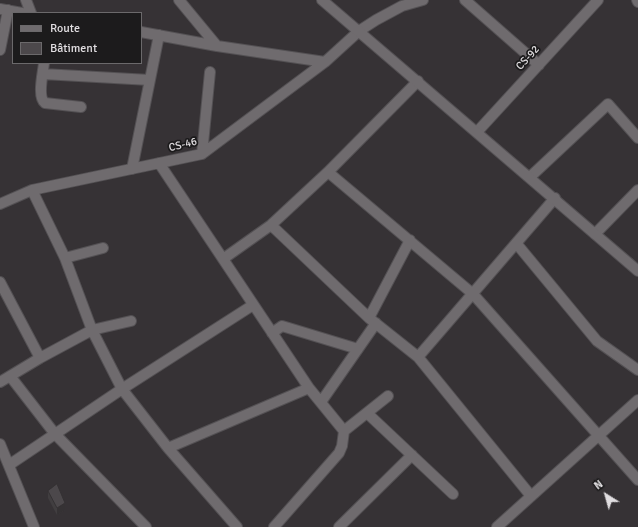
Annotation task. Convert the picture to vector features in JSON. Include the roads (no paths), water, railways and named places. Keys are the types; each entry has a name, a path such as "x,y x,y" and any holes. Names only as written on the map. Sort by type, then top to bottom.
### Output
{"street":[{"path":"26,0 31,12"},
{"path":"179,0 217,46"},
{"path":"322,0 638,271"},
{"name":"CS-46","path":"0,204 32,190 202,154 325,62 359,31 402,3 423,0"},
{"path":"466,0 538,65"},
{"name":"CS-92","path":"477,132 598,0"},
{"path":"0,50 4,10 16,12"},
{"path":"142,32 217,46 325,62"},
{"path":"132,169 160,35"},
{"path":"44,64 41,96 43,101 45,103 81,107"},
{"path":"202,154 210,72"},
{"path":"43,74 150,80"},
{"path":"223,259 270,225 328,172 418,81"},
{"path":"530,177 608,104 637,135"},
{"path":"159,163 309,388 344,431"},
{"path":"328,172 473,294 638,480"},
{"path":"32,190 65,258 92,330 122,389 168,448 237,527"},
{"path":"595,234 638,190"},
{"path":"418,357 554,198"},
{"path":"270,225 372,321 418,357 531,496"},
{"path":"321,402 358,349 410,240"},
{"path":"516,243 597,341 638,370"},
{"path":"65,258 103,248"},
{"path":"0,282 40,358"},
{"path":"8,465 122,389 253,305"},
{"path":"0,382 40,358 92,330 131,322"},
{"path":"272,333 282,326 358,349"},
{"path":"10,376 55,434 146,527"},
{"path":"168,448 309,388"},
{"path":"274,527 339,453 342,446 344,431 388,396"},
{"path":"498,527 638,400"},
{"path":"367,413 453,494"},
{"path":"0,444 34,527"},
{"path":"339,527 412,456"}]}
